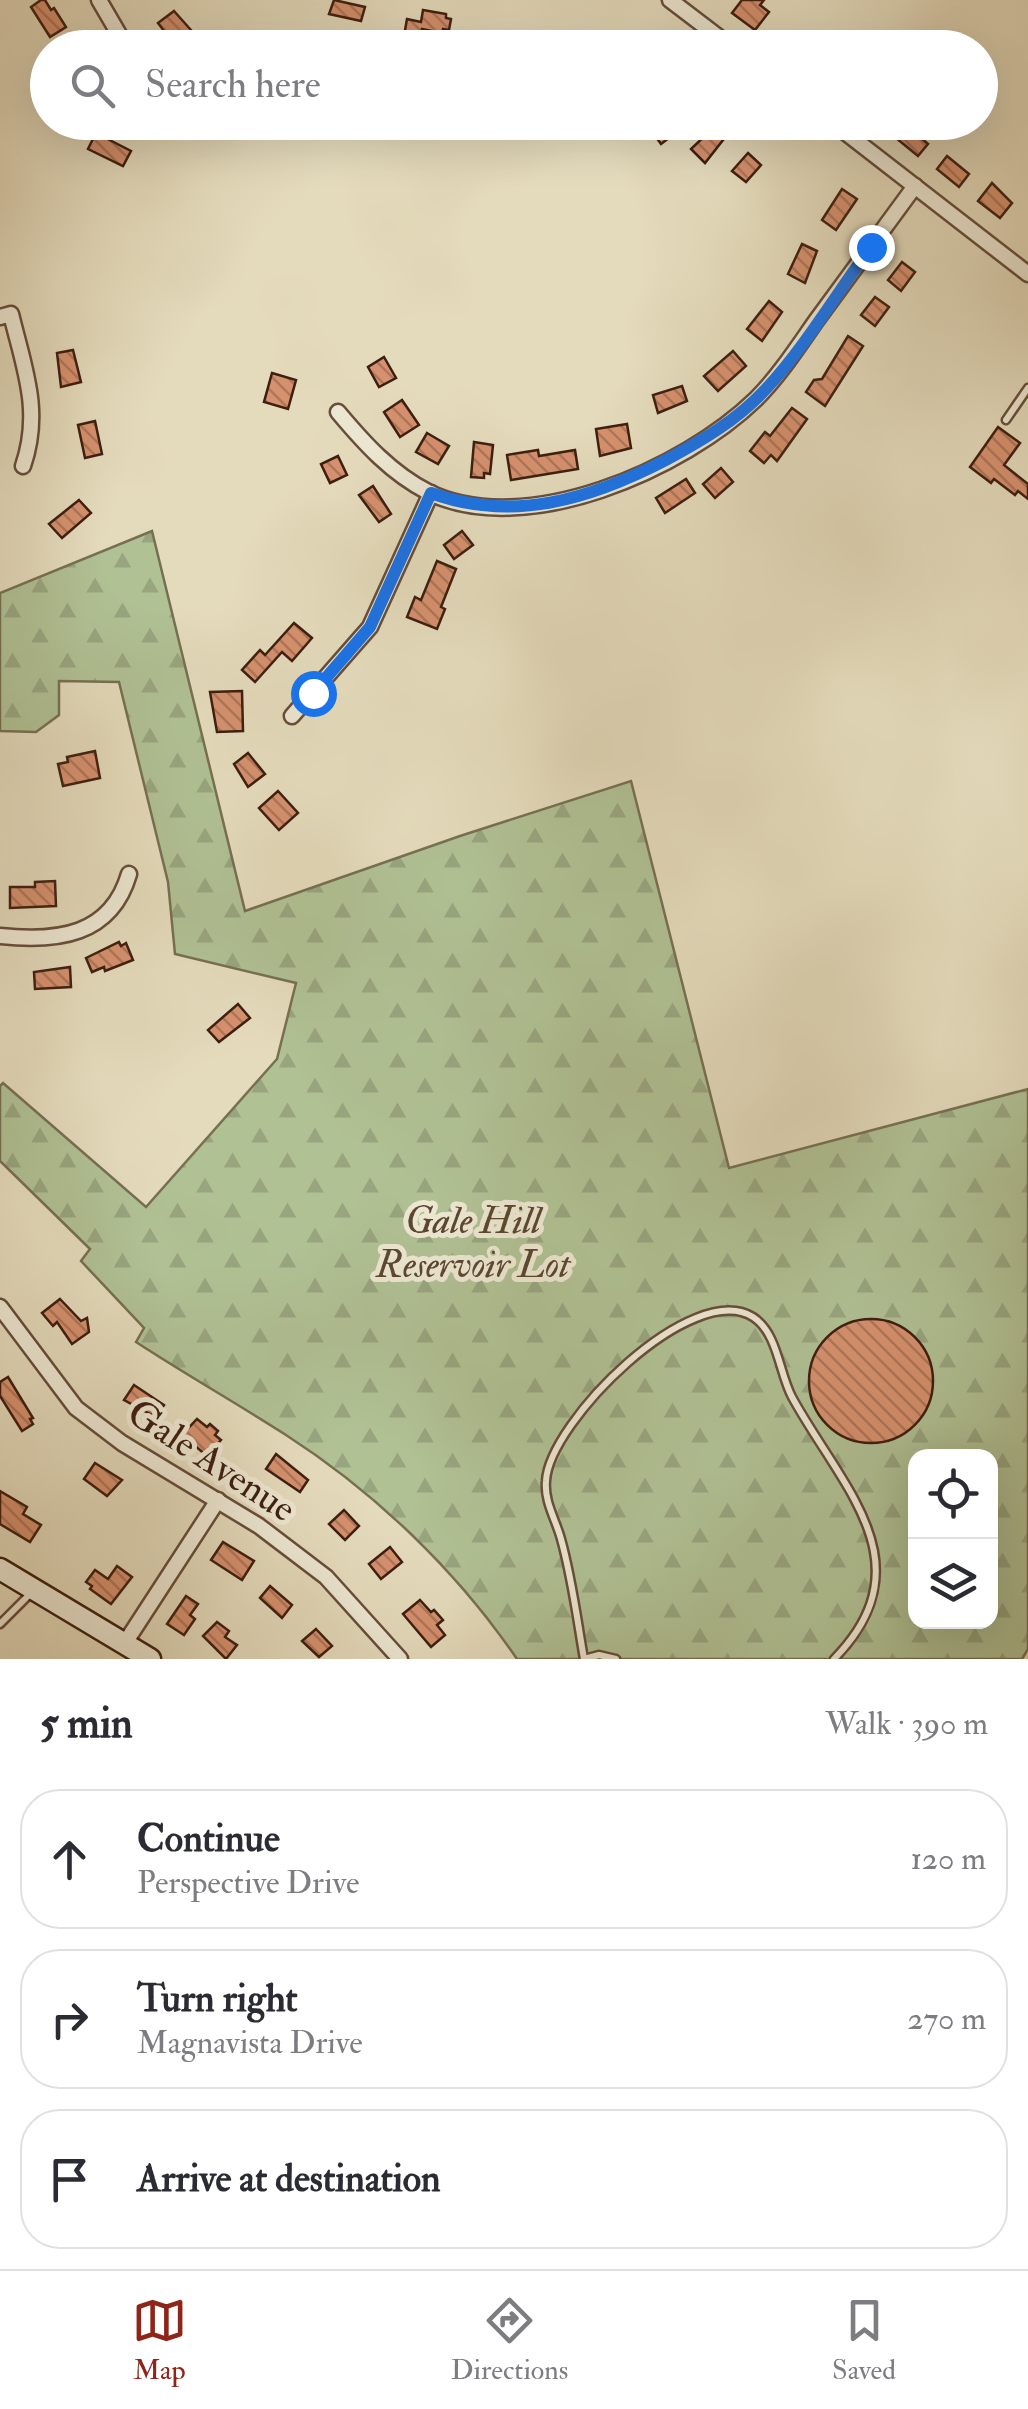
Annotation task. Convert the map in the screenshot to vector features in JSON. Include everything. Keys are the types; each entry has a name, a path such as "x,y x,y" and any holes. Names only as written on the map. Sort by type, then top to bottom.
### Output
{"main road":[{"path":"0,1569 150,1659"}],"street":[{"path":"99,0 117,30"},
{"path":"670,0 709,30"},
{"path":"856,140 1028,274"},
{"path":"338,412 392,468 431,493 480,506 562,502 622,482 722,428 768,386 916,186"},
{"path":"0,318 11,314 32,404 33,433 24,466"},
{"path":"292,716 370,627 431,493"},
{"path":"0,936 56,936 98,921 116,907 129,874"},
{"name":"Gale Avenue","path":"0,1307 76,1408 122,1442 259,1526 326,1578 400,1659"},
{"path":"125,1644 218,1500"}],"lane":[{"path":"1006,420 1028,388"},
{"path":"616,1659 599,1655 584,1659 569,1571 546,1492 546,1473 556,1448 601,1388 643,1350 704,1314 721,1309 746,1313 761,1324 774,1348 784,1382 848,1486 872,1534 878,1586 855,1638 834,1659"},
{"path":"0,1624 35,1590"}],"green space":[{"name":"Gale Hill Reservoir Lot","path":"152,531 245,911 631,781 729,1168 1028,1089 1028,1649 1022,1659 517,1659 441,1565 352,1482 286,1435 136,1342 144,1328 81,1261 90,1249 0,1161 0,1086 3,1083 146,1207 277,1059 296,983 175,954 168,882 119,682 59,681 59,715 36,732 0,731 0,593"}],"building":[{"path":"45,0 66,27 46,30 31,7"},
{"path":"334,0 365,7 361,21 329,14"},
{"path":"742,0 764,0 760,5 769,12 755,30 732,13"},
{"path":"423,10 446,14 451,19 449,30 405,30 407,19 421,22"},
{"path":"174,11 191,30 163,30 158,23"},
{"path":"92,140 110,140 131,151 123,166 88,149"},
{"path":"700,140 723,140 705,163 691,149"},
{"path":"898,140 923,140 928,144 918,156"},
{"path":"748,153 761,165 746,182 732,171"},
{"path":"947,156 969,174 959,187 937,169"},
{"path":"992,183 1012,203 1000,218 978,201"},
{"path":"842,189 857,199 836,230 822,220"},
{"path":"802,244 817,251 805,283 788,274"},
{"path":"902,262 915,272 901,291 888,280"},
{"path":"875,297 889,307 875,326 861,315"},
{"path":"769,301 782,312 762,341 747,329"},
{"path":"848,336 863,346 825,406 806,392 814,380 822,379"},
{"path":"73,350 81,382 61,387 57,353"},
{"path":"733,351 746,366 718,391 704,376"},
{"path":"384,357 396,378 379,387 368,367"},
{"path":"272,373 296,380 288,409 264,402"},
{"path":"682,386 687,401 658,413 653,395"},
{"path":"402,400 419,425 400,437 384,412"},
{"path":"792,408 807,419 777,461 771,455 764,463 750,451 765,432 770,436"},
{"path":"95,421 102,454 85,458 78,425"},
{"path":"627,424 631,448 600,456 596,429"},
{"path":"998,427 1020,443 1004,465 1028,484 1028,499 1018,491 1015,495 994,479 991,483 970,467"},
{"path":"427,433 449,446 438,464 416,452"},
{"path":"474,442 493,445 490,474 484,473 484,478 471,477"},
{"path":"538,450 539,456 575,450 578,469 511,480 507,455"},
{"path":"338,456 347,475 330,483 321,464"},
{"path":"721,468 733,482 715,498 703,484"},
{"path":"686,479 695,493 665,513 656,498"},
{"path":"373,486 391,514 379,522 359,495"},
{"path":"79,500 91,513 62,538 49,524"},
{"path":"462,531 473,545 454,559 444,545"},
{"path":"437,561 456,569 437,629 407,617 415,597 421,600"},
{"path":"294,623 312,638 292,661 282,652 255,682 242,670 260,650 265,655"},
{"path":"242,691 243,731 217,732 210,692"},
{"path":"95,751 100,778 63,786 58,764 68,762 67,757"},
{"path":"248,753 265,774 248,787 234,764"},
{"path":"278,791 298,813 279,830 259,808"},
{"path":"55,881 56,906 10,908 10,887 35,887 35,882"},
{"path":"119,942 121,946 126,943 133,960 92,972 86,958"},
{"path":"70,967 71,987 35,989 34,972"},
{"path":"238,1004 250,1018 219,1042 208,1030"},
{"path":"60,1299 81,1321 87,1318 89,1332 72,1344 57,1322 53,1326 42,1313"},
{"path":"871,1319 895,1323 915,1337 929,1357 933,1381 929,1405 915,1425 895,1439 871,1443 847,1439 827,1425 813,1405 809,1381 813,1357 827,1337 847,1323"},
{"path":"8,1377 33,1418 33,1424 22,1431 0,1396 0,1382"},
{"path":"134,1385 164,1405 156,1417 124,1400"},
{"path":"197,1419 218,1431 215,1435 221,1440 207,1456 182,1435"},
{"path":"276,1454 308,1480 300,1492 266,1469"},
{"path":"95,1463 122,1480 107,1496 84,1479"},
{"path":"0,1491 27,1507 23,1514 41,1525 30,1542 0,1524"},
{"path":"344,1510 359,1526 345,1540 329,1524"},
{"path":"223,1542 254,1561 242,1580 211,1560"},
{"path":"390,1547 402,1562 381,1579 369,1564"},
{"path":"117,1566 132,1577 111,1604 86,1582 95,1570 108,1579"},
{"path":"270,1586 292,1605 282,1618 260,1598"},
{"path":"186,1596 198,1604 190,1615 195,1619 184,1635 167,1624"},
{"path":"420,1600 443,1620 437,1625 445,1635 431,1647 403,1614"},
{"path":"217,1622 229,1631 225,1637 237,1645 226,1659 203,1636"},
{"path":"316,1629 332,1646 319,1657 302,1641"}],"route":[{"path":"313,693 370,627 431,493 480,506 562,502 622,482 702,440 737,416 768,386 871,247"}]}
